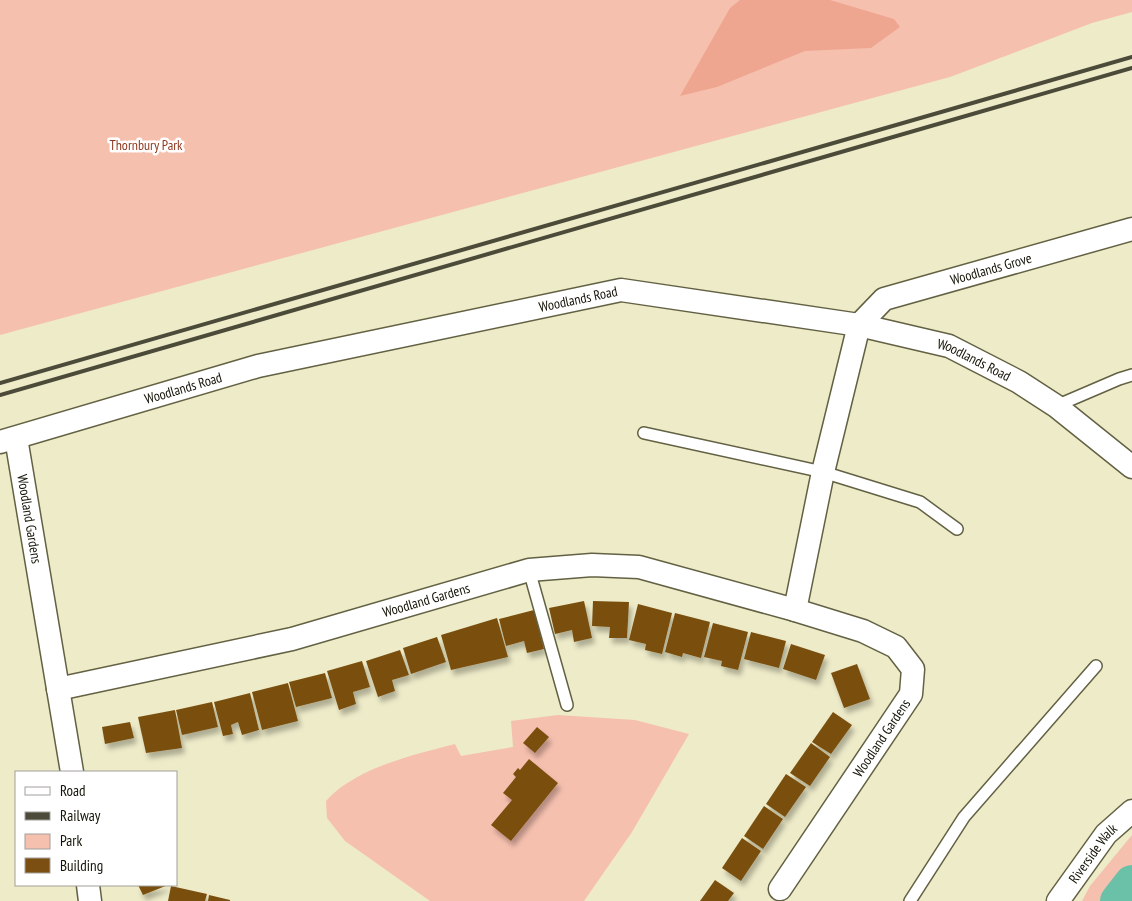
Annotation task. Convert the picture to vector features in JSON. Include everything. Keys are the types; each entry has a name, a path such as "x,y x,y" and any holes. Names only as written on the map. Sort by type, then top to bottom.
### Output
{"street":[{"name":"Woodlands Grove","path":"859,325 884,299 1132,229"},
{"name":"Woodlands Road","path":"8,440 258,366 621,290 859,325 949,346 1019,382 1056,406 1132,466"},
{"path":"795,610 823,472 859,325"},
{"name":"Woodland Gardens","path":"8,440 58,690 72,771"},
{"name":"Woodland Gardens","path":"58,690 292,639 529,570 592,565 639,567 795,610 863,631 896,647 913,668 911,694 782,897"},
{"name":"Riverside Walk","path":"1058,901 1106,834 1132,811"},
{"path":"88,886 90,901"}],"lane":[{"path":"1056,406 1118,378 1132,375"},
{"path":"644,433 823,472 920,502 957,529"},
{"path":"529,570 567,705"},
{"path":"910,901 964,817 1096,666"}],"green space":[{"name":"Thornbury Park","path":"0,0 1132,0 1132,12 1092,23 950,77 0,335"},
{"path":"558,715 635,720 689,734 632,832 584,901 430,901 345,841 327,818 326,801 352,780 368,771 403,758 455,744 461,756 513,747 511,721"},
{"path":"1132,835 1132,870 1108,901 1082,901 1090,886"}],"shaded area":[{"path":"740,0 830,0 894,19 900,27 871,48 805,51 717,87 680,96 730,8"}],"building":[{"path":"584,601 592,638 574,642 572,630 555,634 549,608"},
{"path":"593,601 629,602 627,638 609,638 610,627 592,626"},
{"path":"638,604 672,613 662,654 645,650 646,644 629,640"},
{"path":"534,610 544,649 527,653 524,641 506,646 499,619"},
{"path":"675,613 710,622 701,658 683,653 682,657 665,652"},
{"path":"497,618 508,657 451,670 441,635"},
{"path":"713,623 748,632 738,670 721,666 722,661 704,657"},
{"path":"751,632 786,641 779,668 744,659"},
{"path":"437,637 446,662 411,674 403,648"},
{"path":"791,644 825,655 816,680 783,669"},
{"path":"400,650 409,675 392,680 395,691 378,697 366,661"},
{"path":"362,661 370,687 353,692 356,704 339,710 327,671"},
{"path":"857,664 870,699 844,708 831,673"},
{"path":"325,673 332,698 296,707 289,682"},
{"path":"288,683 298,721 262,730 252,692"},
{"path":"250,693 259,730 242,735 238,722 231,725 233,734 223,736 214,702"},
{"path":"212,702 218,727 182,735 176,710"},
{"path":"175,710 182,748 146,753 138,717"},
{"path":"833,712 852,725 831,754 812,742"},
{"path":"130,722 134,738 105,744 102,727"},
{"path":"537,727 549,737 535,753 523,743"},
{"path":"811,743 830,757 810,786 790,773"},
{"path":"529,759 558,783 511,841 491,825 512,800 503,793 516,777 513,774 518,768 520,770"},
{"path":"786,774 806,787 785,817 766,804"},
{"path":"764,806 783,819 763,849 744,836"},
{"path":"742,838 761,851 741,881 722,868"},
{"path":"715,880 734,893 728,901 700,901"},
{"path":"138,886 166,886 143,895"},
{"path":"171,886 207,894 205,901 168,901"},
{"path":"209,895 230,900 230,901 208,901"}],"waterway":[{"path":"1118,901 1132,883"}],"railway":[{"path":"0,383 1132,57"},
{"path":"0,395 1132,68"}]}
